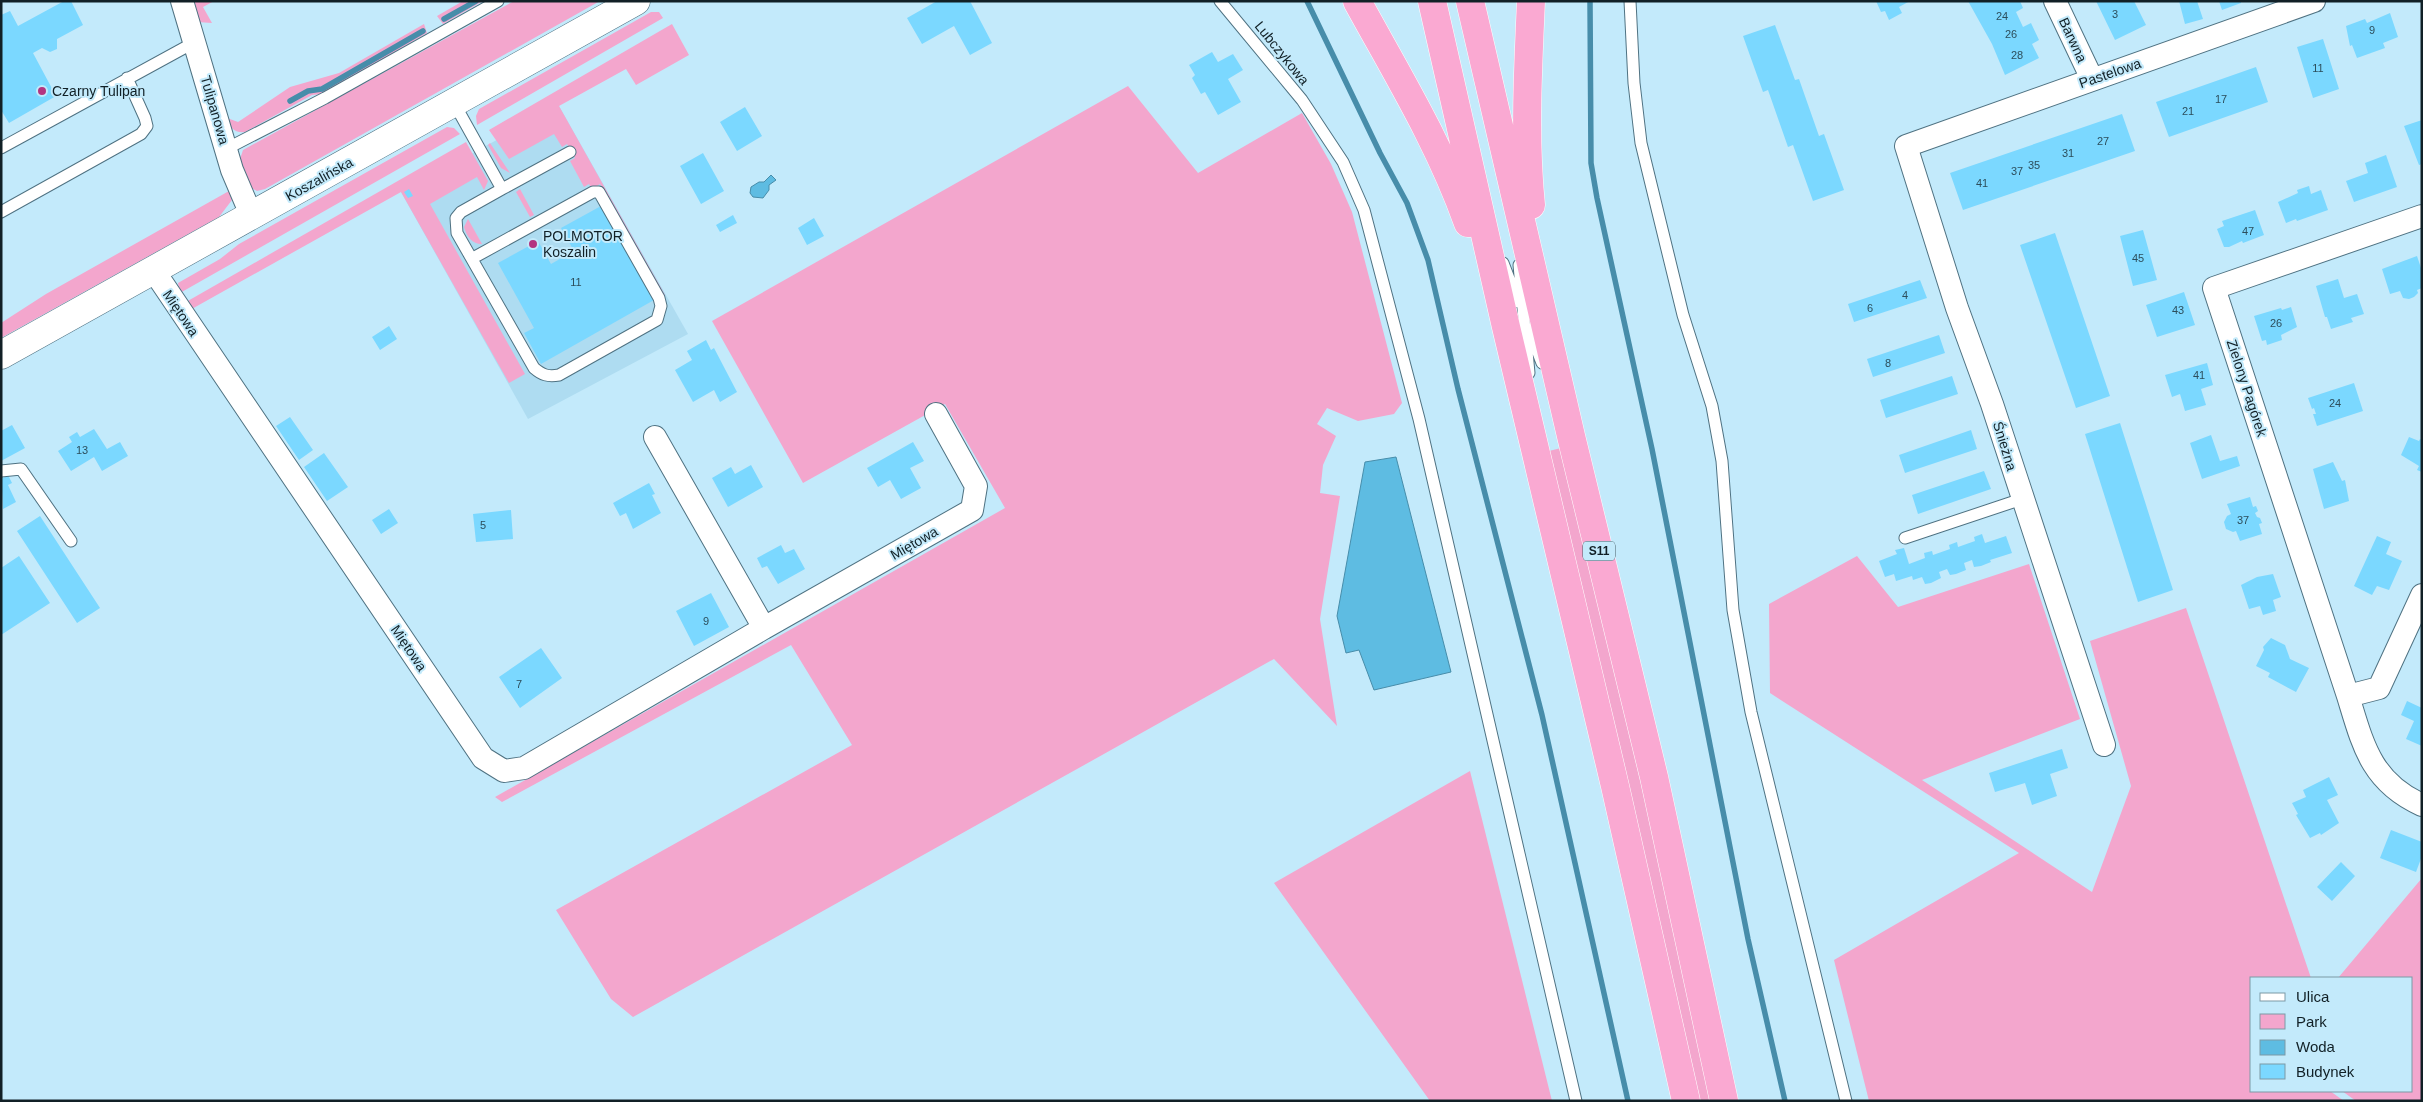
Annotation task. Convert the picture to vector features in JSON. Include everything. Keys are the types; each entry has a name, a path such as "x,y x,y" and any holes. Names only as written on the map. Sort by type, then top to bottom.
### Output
{"highway":[{"path":"1356,1 1422,118 1524,320"},
{"name":"S11","path":"1432,1 1477,195 1524,320 1571,436 1654,777 1724,1101"},
{"name":"S11","path":"1470,1 1513,188 1537,459 1615,786 1686,1101"},
{"path":"1524,320 1526,104 1531,1"}],"main road":[{"name":"Koszalińska","path":"1,355 252,217 636,1"}],"street":[{"name":"Tulipanowa","path":"182,1 232,170 252,217"},
{"name":"Barwna","path":"2055,1 2092,79"},
{"name":"Pastelowa","path":"1906,146 2314,1"},
{"name":"Śnieżna","path":"1906,146 1957,308 1992,404 2104,746"},
{"name":"Zielony Pagórek","path":"2422,216 2214,288 2365,751 2385,780 2410,799 2422,805"},
{"name":"Miętowa","path":"154,271 483,758 504,771 524,768 764,628 972,510 976,486 936,414"},
{"path":"655,437 764,628"},
{"path":"2348,696 2379,688 2422,595"}],"lane":[{"path":"226,149 325,98 498,1"},
{"name":"Lubczykowa","path":"1220,1 1302,100 1343,162 1364,210 1419,419 1576,1101"},
{"path":"1630,1 1634,83 1642,142 1682,315 1712,406 1722,461 1733,610 1751,712 1846,1101"},
{"path":"1,148 195,42"},
{"path":"3,207 141,134 147,126 145,118 127,78"},
{"path":"454,103 502,189"},
{"path":"473,258 593,192 599,192 659,298 660,314 657,320 559,375 541,374 534,368 473,258 457,233 456,218 461,212 570,152"},
{"path":"1,471 20,469 70,541"},
{"path":"1905,538 2022,499"}],"shaded area":[{"name":"POLMOTOR Koszalin","path":"559,106 688,334 528,419 401,192"}],"green space":[{"path":"191,1 214,1 203,7 212,23 197,22"},
{"path":"463,1 483,1 443,24 437,16"},
{"path":"514,1 600,1 265,189 257,191 248,186 239,162 243,150"},
{"path":"651,12 659,12 663,18 477,125 476,116 479,109"},
{"path":"424,24 427,33 322,94 312,95 245,132 235,131 230,125 227,118 238,122 290,87 339,73"},
{"path":"672,24 689,55 636,85 626,69 559,106 665,295 663,297 600,184 592,189 589,184 584,187 570,161 575,158 567,144 562,147 554,134 509,159 489,130"},
{"path":"1128,86 1198,173 1302,113 1331,164 1352,212 1402,403 1394,414 1358,421 1327,408 1317,424 1336,436 1323,465 1320,493 1340,496 1320,619 1337,726 1274,659 633,1017 611,999 556,910 852,745 791,645 502,802 495,797 1005,508 945,404 803,483 712,321"},
{"path":"447,127 454,128 460,134 180,293 178,283 220,259 239,244"},
{"path":"466,142 488,181 484,190 477,177 430,204 525,374 509,383 401,192 190,310 186,302"},
{"path":"490,143 510,173 501,168 488,145"},
{"path":"520,189 534,215 530,217 516,192"},
{"path":"229,191 232,200 219,217 1,338 1,323 46,294"},
{"path":"468,219 482,244 478,244 470,239 467,234 464,227"},
{"path":"1561,448 1640,779 1712,1101 1700,1101 1628,781 1549,451"},
{"path":"1857,556 1898,607 2029,564 2080,719 1922,780 2092,892 2131,786 2090,641 2186,608 2311,977 2250,977 2250,1092 2331,1092 2344,1101 1869,1101 1834,960 2019,853 1770,693 1769,604"},
{"path":"1470,771 1552,1101 1430,1101 1274,883"},
{"path":"2422,878 2422,1101 2356,1101 2343,1092 2413,1092 2413,977 2339,977"}],"water":[{"path":"771,175 776,180 769,185 769,190 763,198 753,197 750,193 751,187 759,182 764,182"},
{"path":"1396,457 1451,672 1374,690 1359,650 1346,653 1337,616 1365,462"}],"building":[{"path":"64,1 71,1 83,25 57,39 57,49 50,52 42,48 33,53 56,96 9,123 1,110 1,15 10,11 18,26"},
{"path":"937,1 970,1 992,43 970,55 954,26 922,44 907,18"},
{"path":"1876,1 1910,1 1899,7 1902,13 1889,20 1885,11 1881,12"},
{"path":"1968,1 2020,1 2023,8 2016,12 2023,27 2031,23 2039,40 2032,44 2039,58 2005,75 1992,44"},
{"path":"2096,1 2134,1 2146,25 2115,40"},
{"path":"2179,1 2197,1 2203,19 2185,24"},
{"path":"2219,1 2241,1 2241,3 2222,10"},
{"path":"2390,13 2398,37 2383,43 2385,48 2357,58 2352,45 2350,46 2346,26 2365,19 2367,23"},
{"path":"1775,25 1795,80 1799,79 1819,136 1824,134 1844,190 1813,201 1793,145 1788,147 1768,90 1763,92 1743,36"},
{"path":"2323,39 2339,89 2313,98 2297,47"},
{"path":"1212,52 1218,62 1233,54 1243,70 1228,79 1241,102 1218,115 1205,92 1201,94 1192,78 1195,75 1189,65"},
{"path":"2256,67 2268,102 2169,137 2156,102"},
{"path":"745,107 762,136 737,151 720,122"},
{"path":"2122,114 2135,151 1963,210 1950,173"},
{"path":"2422,120 2422,164 2419,165 2404,126"},
{"path":"703,153 724,191 701,204 680,166"},
{"path":"2386,155 2397,187 2354,202 2346,181 2368,173 2365,163"},
{"path":"2309,186 2311,194 2321,190 2328,210 2286,223 2278,202 2298,193 2297,190"},
{"path":"409,189 413,196 408,198 404,192"},
{"path":"601,206 654,300 541,364 524,333 534,328 498,263 538,241 551,264 574,251 561,228"},
{"path":"2255,210 2264,235 2243,243 2242,241 2229,247 2224,247 2217,229 2224,226 2222,221"},
{"path":"733,215 737,223 720,232 716,225"},
{"path":"814,218 824,236 807,245 798,228"},
{"path":"2143,230 2157,280 2133,286 2120,236"},
{"path":"2055,233 2110,396 2076,408 2020,245"},
{"path":"2417,256 2422,271 2422,288 2417,290 2418,293 2414,297 2409,299 2403,298 2400,291 2390,294 2382,269"},
{"path":"2338,279 2344,298 2357,294 2364,314 2351,318 2353,322 2331,329 2327,317 2325,317 2316,286"},
{"path":"1920,280 1927,298 1854,322 1848,304"},
{"path":"2184,292 2195,325 2157,337 2146,305"},
{"path":"2291,307 2297,327 2281,335 2282,340 2267,345 2266,340 2262,341 2254,316"},
{"path":"389,326 397,339 380,350 372,337"},
{"path":"1939,335 1945,353 1873,377 1867,359"},
{"path":"706,340 711,350 714,348 737,392 720,402 714,390 693,402 675,370 692,360 687,351"},
{"path":"2207,363 2213,385 2201,389 2206,405 2185,411 2180,394 2172,397 2165,375"},
{"path":"1952,376 1958,394 1886,418 1880,400"},
{"path":"2354,383 2363,411 2317,426 2313,414 2316,414 2308,398"},
{"path":"290,417 313,450 299,460 276,426"},
{"path":"2120,423 2173,590 2138,602 2085,434"},
{"path":"12,425 25,448 1,461 1,431"},
{"path":"94,429 107,449 120,442 128,456 102,471 94,457 71,471 58,451 72,442 69,437 77,432 80,437"},
{"path":"1971,430 1977,449 1905,473 1899,455"},
{"path":"2211,435 2220,461 2237,456 2240,466 2202,479 2190,443"},
{"path":"2409,437 2419,441 2420,439 2422,440 2422,472 2417,470 2419,466 2401,455"},
{"path":"913,442 924,461 910,468 921,488 901,499 890,480 878,487 867,468"},
{"path":"324,453 348,487 327,501 304,467"},
{"path":"2333,462 2342,481 2345,480 2349,501 2324,509 2313,469"},
{"path":"751,465 763,487 728,507 712,478 731,467 735,474"},
{"path":"1984,471 1991,489 1918,514 1912,495"},
{"path":"1,473 3,478 8,475 12,483 8,485 16,502 3,509"},
{"path":"649,483 655,494 652,495 661,513 633,529 626,513 620,516 613,503"},
{"path":"2250,497 2253,507 2256,506 2258,511 2255,513 2262,523 2259,524 2262,534 2240,541 2236,531 2233,532 2226,529 2224,522 2227,516 2231,514 2227,504"},
{"path":"389,509 398,523 381,534 372,520"},
{"path":"511,510 513,539 476,542 473,514"},
{"path":"40,516 100,608 77,623 17,531"},
{"path":"1982,534 1985,543 2006,536 2012,553 1990,560 1991,562 1981,566 1974,567 1972,560 1964,563 1966,570 1950,575 1947,569 1939,572 1941,578 1925,584 1922,577 1913,580 1912,576 1896,581 1894,574 1885,577 1879,561 1897,554 1895,550 1904,548 1909,564 1925,558 1924,553 1932,551 1933,555 1950,549 1949,545 1957,542 1958,547 1975,541 1974,537"},
{"path":"2377,536 2391,542 2386,554 2402,561 2389,590 2377,586 2372,595 2354,586"},
{"path":"781,545 785,553 794,549 805,569 778,584 767,566 762,568 757,558"},
{"path":"19,556 50,603 1,635 1,568"},
{"path":"2273,574 2281,597 2273,600 2276,611 2263,615 2260,606 2249,609 2241,585 2257,577"},
{"path":"711,593 729,627 694,646 676,611"},
{"path":"2271,638 2285,645 2290,659 2309,668 2296,692 2268,677 2270,673 2256,666 2264,650 2263,647"},
{"path":"541,648 562,678 520,708 499,677"},
{"path":"2407,701 2422,708 2422,746 2406,739 2414,721 2401,715"},
{"path":"2062,749 2068,768 2050,774 2057,796 2032,805 2025,783 1995,792 1989,773"},
{"path":"2329,777 2338,795 2327,800 2339,823 2321,835 2320,833 2310,838 2296,815 2298,814 2292,803 2306,797 2303,790"},
{"path":"2391,830 2422,842 2422,856 2416,872 2380,858"},
{"path":"2341,862 2355,876 2332,901 2317,887"}],"waterway":[{"path":"444,19 476,1"},
{"path":"1307,1 1380,153 1407,203 1428,260 1458,389 1542,715 1628,1101"},
{"path":"1590,1 1591,163 1597,198 1652,449 1748,939 1785,1101"},
{"path":"290,101 308,91 322,89 423,31"}],"place":[{"name":"Czarny Tulipan","path":"42,91"},
{"name":"POLMOTOR Koszalin","path":"533,244"}]}
